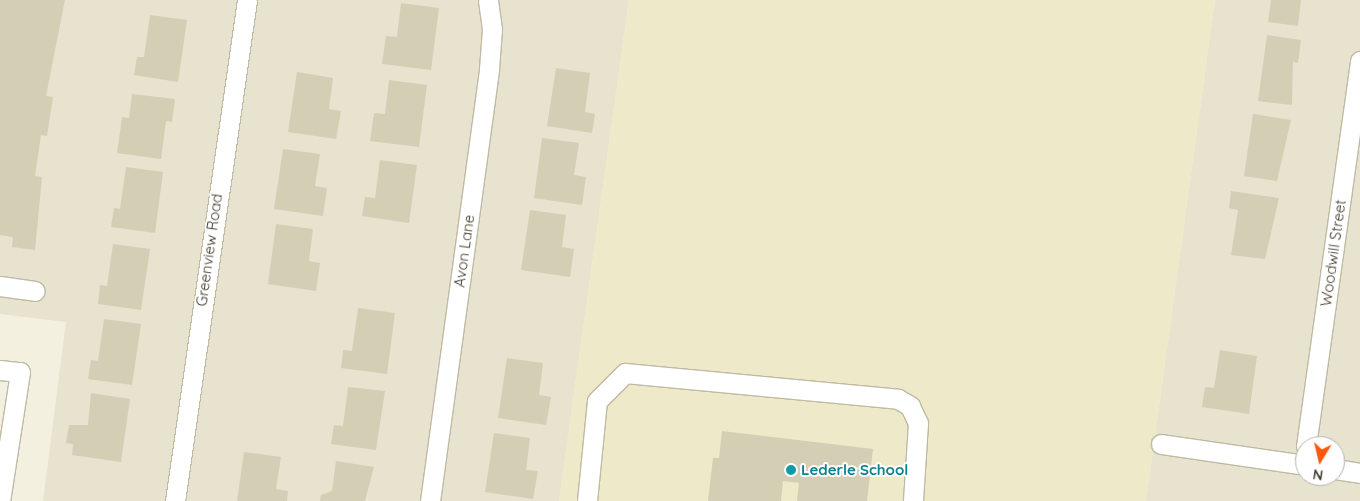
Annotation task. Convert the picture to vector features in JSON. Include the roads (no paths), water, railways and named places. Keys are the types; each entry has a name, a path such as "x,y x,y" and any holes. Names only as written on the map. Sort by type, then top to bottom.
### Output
{"street":[{"name":"Greenview Road","path":"175,501 247,0"},
{"name":"Avon Lane","path":"430,501 489,69 492,28 488,0"},
{"name":"Woodwill Street","path":"1307,436 1360,61"},
{"path":"0,286 35,291"},
{"path":"0,370 20,372 6,428 0,501"},
{"path":"587,501 597,401 625,373 898,398 910,406 918,423 913,501"},
{"path":"1161,444 1295,461"},
{"path":"1345,471 1360,473"}],"place":[{"name":"Lederle School","path":"791,470"}]}
